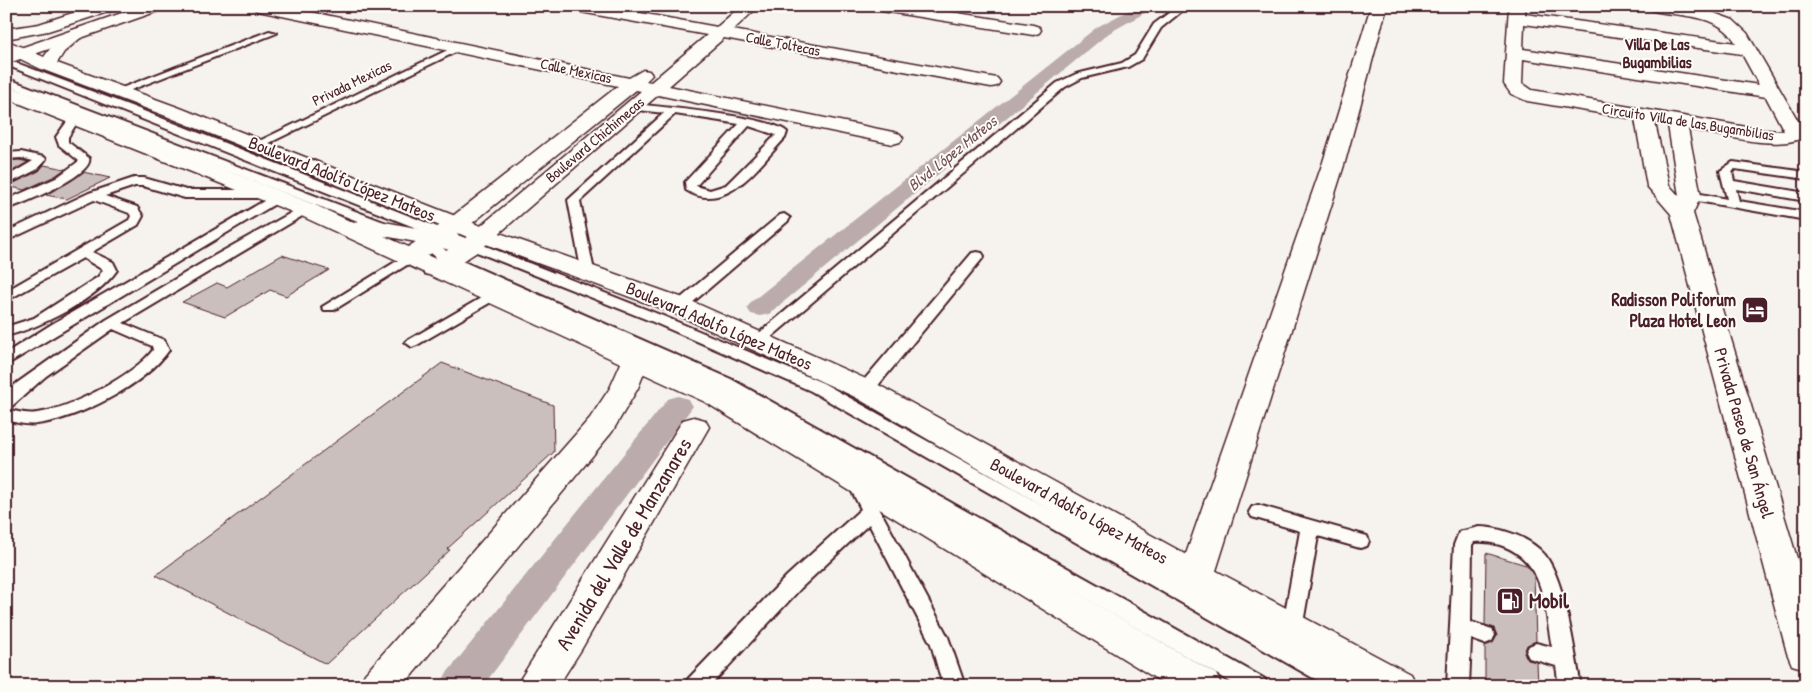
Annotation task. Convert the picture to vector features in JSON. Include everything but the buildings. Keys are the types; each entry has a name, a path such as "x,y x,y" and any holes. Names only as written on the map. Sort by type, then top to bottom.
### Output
{"street":[{"path":"6,34 42,28 111,6"},
{"path":"10,55 122,6"},
{"path":"10,55 158,6"},
{"name":"Calle Mexicas","path":"258,6 893,138"},
{"name":"Calle Toltecas","path":"576,6 991,82"},
{"name":"Boulevard Chichimecas","path":"448,245 633,83 728,6"},
{"name":"Boulevard Chichimecas","path":"448,245 634,107 751,6"},
{"path":"882,6 1033,30"},
{"path":"1196,577 1334,162 1379,6"},
{"name":"Circuito Villa de las Bugambilias","path":"1517,12 1513,84 1522,93 1534,97 1764,136 1793,135 1794,131 1774,93 1734,28 1718,20 1686,9 1653,6"},
{"path":"1517,12 1749,50"},
{"path":"47,65 58,49 77,34"},
{"path":"1515,52 1774,93"},
{"name":"Boulevard Adolfo López Mateos","path":"10,55 47,65 119,91 256,145 448,245 493,295 636,358 715,396 853,476 1202,686"},
{"name":"Boulevard Adolfo López Mateos","path":"8,90 80,116 305,209 335,224 587,271 680,306 865,390 1196,577 1396,686"},
{"path":"80,116 108,110 173,112"},
{"name":"Privada Paseo de San Ángel","path":"1644,116 1658,186 1686,205"},
{"name":"Privada Paseo de San Ángel","path":"1677,121 1686,205 1806,653"},
{"path":"335,224 392,230 448,245"},
{"path":"379,686 601,425 624,388 636,358"},
{"name":"Avenida del Valle de Manzanares","path":"536,686 568,638 694,427"}],"lane":[{"path":"757,342 1061,85 1079,76 1125,65 1139,56 1157,26 1184,6"},
{"path":"119,91 272,33"},
{"name":"Privada Mexicas","path":"256,145 461,47"},
{"path":"10,55 132,110 448,245 725,383 1256,686"},
{"path":"634,107 747,122 779,130 782,134 726,191 708,193 690,187 690,182 747,122"},
{"path":"587,271 574,200 673,111"},
{"path":"6,205 72,173 85,160 63,143 65,130 80,116 292,190 392,230"},
{"path":"6,156 21,155 40,159 34,167 11,180"},
{"path":"1734,204 1726,170 1727,167 1732,165 1806,176"},
{"path":"11,180 46,186"},
{"path":"6,237 93,196 134,182 144,182 186,194 270,196"},
{"path":"1729,184 1806,197"},
{"path":"6,297 134,222 137,216 133,210 93,196"},
{"path":"6,360 270,196"},
{"path":"1686,205 1734,204 1806,216"},
{"path":"6,402 15,392 41,372 111,323 305,209"},
{"path":"680,306 784,218"},
{"path":"329,307 448,245 658,319 817,387 1347,686"},
{"path":"6,332 39,321 103,280 110,270 108,265 84,253"},
{"path":"865,390 977,256"},
{"path":"412,342 493,295"},
{"path":"6,414 22,419 39,419 64,412 92,400 140,372 156,360 161,350 159,343 111,323"},
{"path":"853,476 941,643 954,686"},
{"path":"696,686 794,582 871,510"},
{"path":"1258,512 1360,540"},
{"path":"1292,630 1310,526"},
{"path":"1458,686 1462,628 1463,545 1466,537 1475,533 1508,540 1525,548 1537,558 1547,572 1570,686"},
{"path":"1462,628 1485,636"},
{"path":"1536,652 1565,659"}],"waterway":[{"name":"Blvd. López Mateos","path":"760,308 1103,30 1149,6"},
{"path":"460,686 678,406"}],"place":[{"name":"Radisson Poliforum Plaza Hotel Leon","path":"1755,310"},
{"name":"Mobil","path":"1510,601"}],"district":[{"name":"Villa De Las Bugambilias","path":"1657,53"}]}
